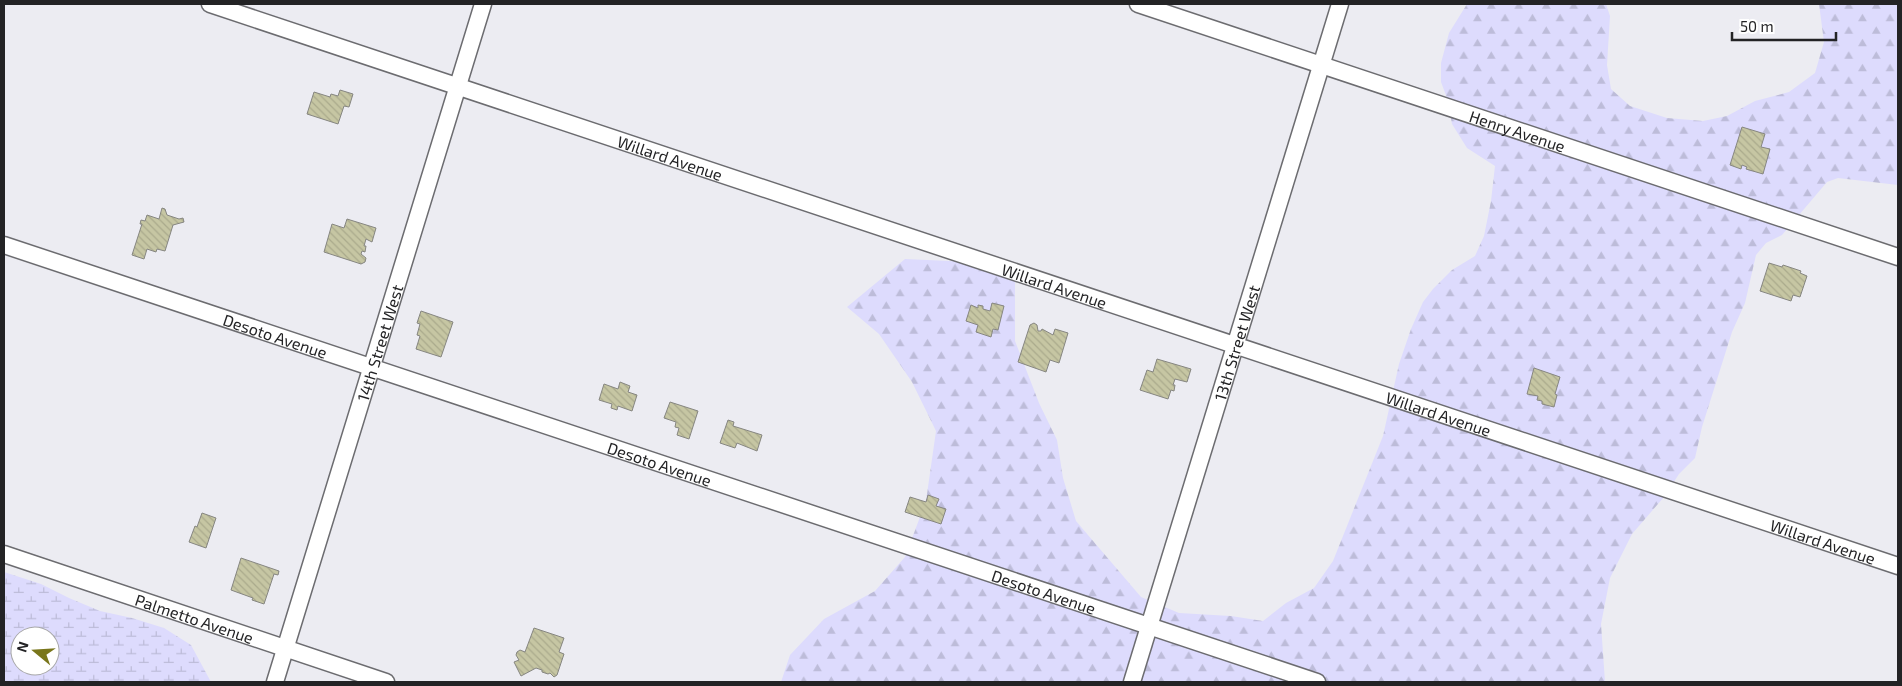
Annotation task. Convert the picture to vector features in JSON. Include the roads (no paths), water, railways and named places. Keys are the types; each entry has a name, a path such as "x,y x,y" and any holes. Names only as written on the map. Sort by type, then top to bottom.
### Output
{"street":[{"name":"Willard Avenue","path":"210,4 1898,566"},
{"name":"14th Street West","path":"275,682 483,4"},
{"name":"Henry Avenue","path":"1138,4 1898,257"},
{"name":"13th Street West","path":"1132,682 1340,4"},
{"name":"Desoto Avenue","path":"4,245 1317,682"},
{"name":"Palmetto Avenue","path":"4,554 386,682"}]}
